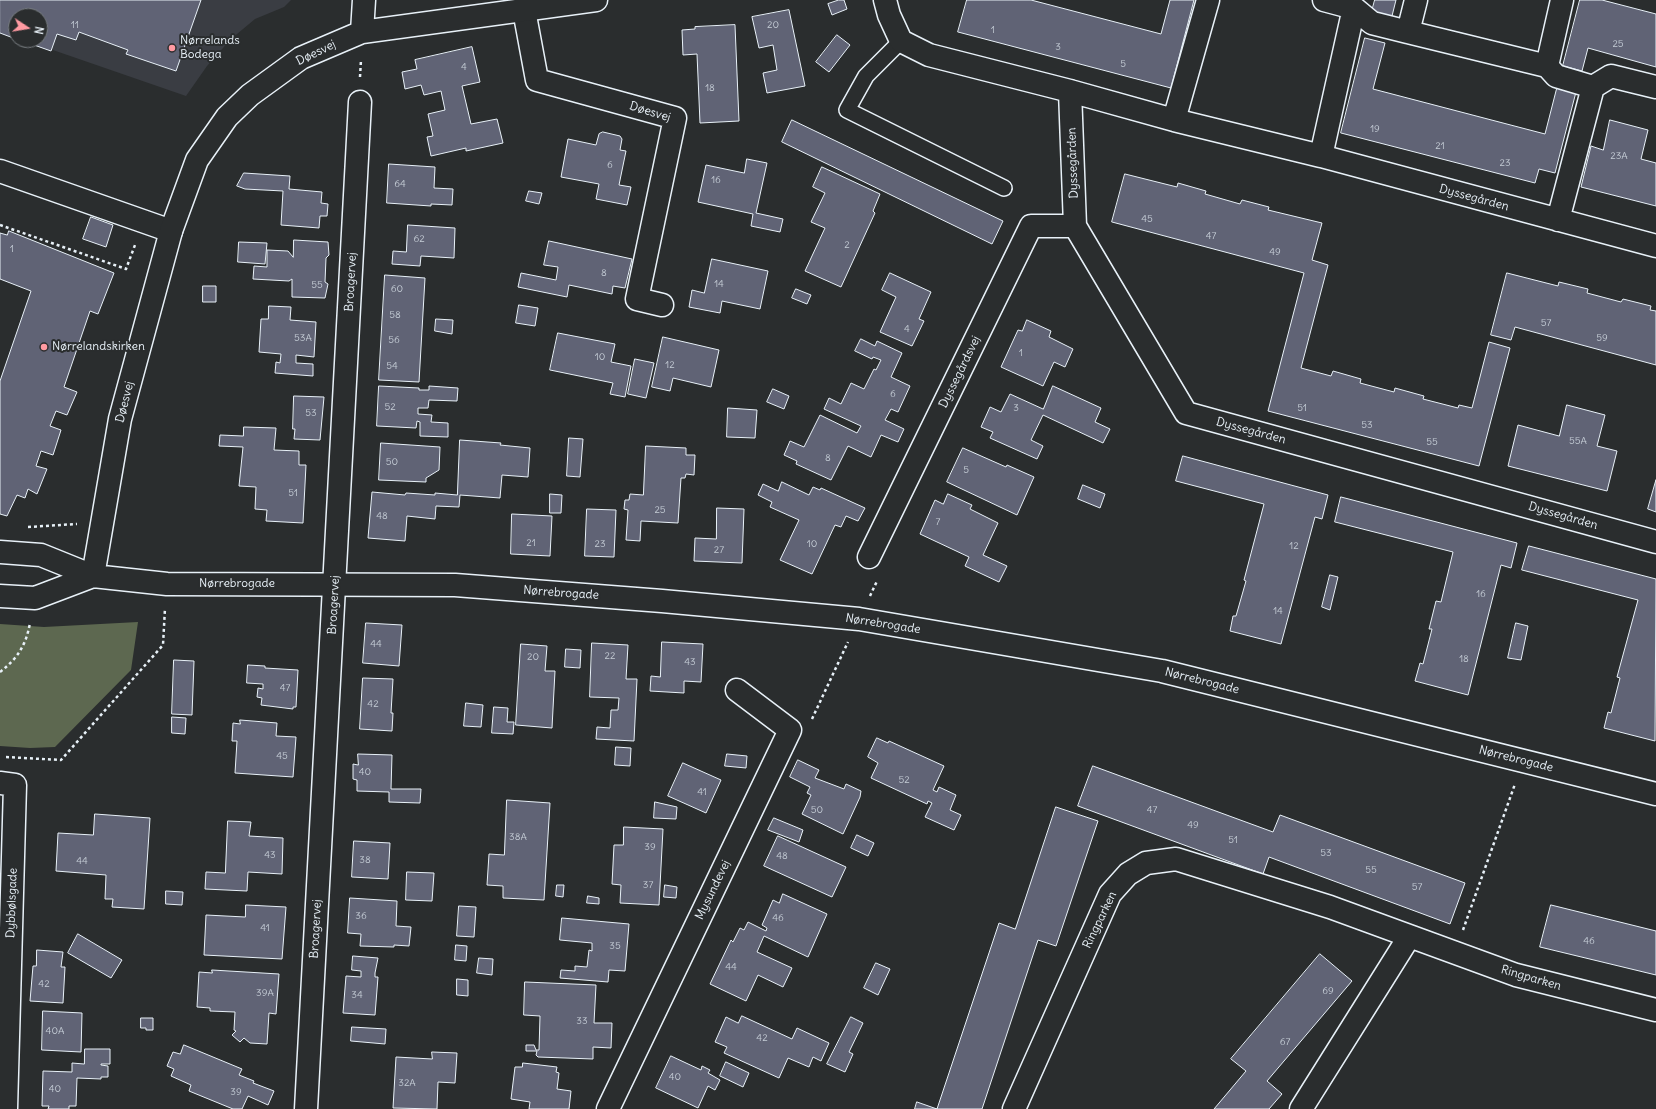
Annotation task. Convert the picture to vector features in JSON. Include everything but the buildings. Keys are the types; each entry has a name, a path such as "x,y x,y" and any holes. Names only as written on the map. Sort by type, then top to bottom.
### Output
{"street":[{"path":"362,32 364,0"},
{"name":"Døesvej","path":"93,576 120,419 171,231 197,160 227,117 250,95 301,58 362,32 596,0"},
{"path":"885,0 889,15 901,41"},
{"path":"1174,120 1208,0"},
{"path":"1324,0 1354,8 1372,23 1547,66 1556,76 1593,86 1611,76 1656,87"},
{"path":"1408,32 1416,0"},
{"path":"1547,66 1562,0"},
{"path":"1321,156 1354,8"},
{"name":"Døesvej","path":"524,10 537,80 675,118 637,299 662,305"},
{"name":"Dyssegården","path":"901,41 929,55 1070,91 1174,120 1321,156 1656,246"},
{"path":"1558,220 1593,86"},
{"name":"Dyssegården","path":"1070,91 1075,226 1186,413 1656,542"},
{"name":"Broagervej","path":"306,1109 360,102"},
{"path":"0,171 171,231"},
{"name":"Dyssegårdsvej","path":"869,557 1031,226 1075,226"},
{"name":"Nørrebrogade","path":"0,552 41,555 93,576 167,584 455,585 662,601 859,619 1162,671 1656,794"},
{"name":"Nørrebrogade","path":"0,596 35,598 93,576"},
{"path":"737,690 790,730"},
{"name":"Mysundevej","path":"608,1109 790,730"},
{"name":"Dybbølsgade","path":"0,783 15,784 6,1109"},
{"name":"Ringparken","path":"1014,1109 1110,894 1128,874 1146,863 1176,859 1330,907 1516,975 1656,1010"},
{"path":"1301,1109 1409,937"}],"lane":[{"path":"901,41 866,76 847,110 1004,188"}],"path":[{"path":"360,102 362,32"},
{"path":"0,225 126,269 143,220"},
{"path":"26,527 102,522"},
{"path":"0,756 61,760 163,645 167,584"},
{"path":"0,672 12,662 26,641 35,598"},
{"path":"790,730 811,720 842,656"},
{"path":"1454,953 1524,761"}],"shaded area":[{"path":"0,0 291,0 284,7 255,19 231,39 207,66 186,96 47,48 48,8 8,8"}],"green space":[{"path":"138,622 131,670 55,747 30,748 0,746 0,624 44,627"}],"place":[{"name":"Nørrelands Bodega","path":"172,48"},
{"name":"Nørrelandskirken","path":"44,347"}]}
